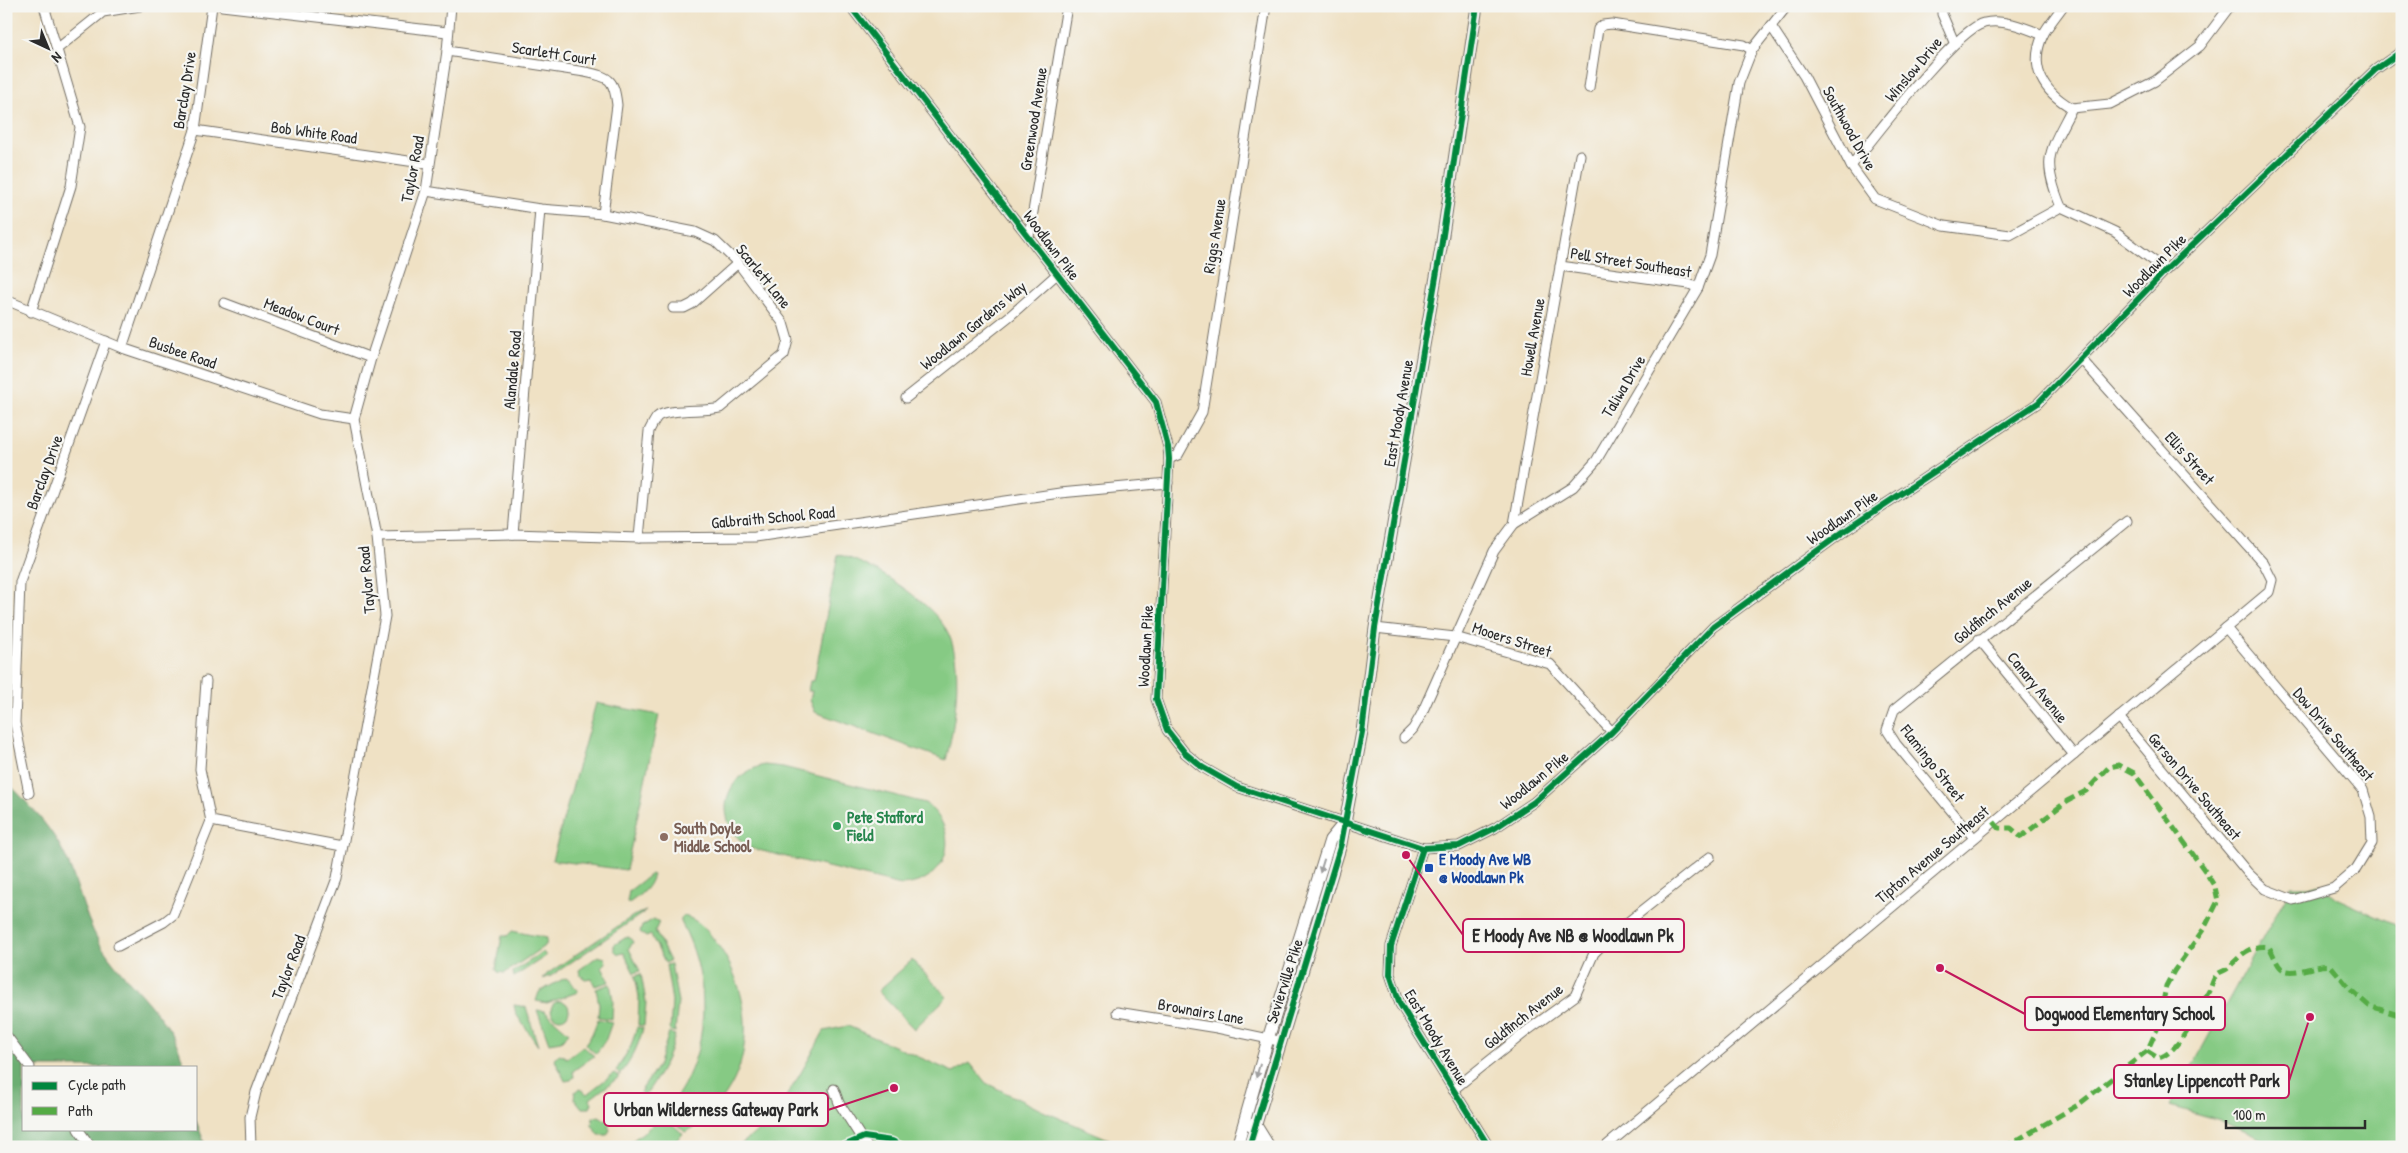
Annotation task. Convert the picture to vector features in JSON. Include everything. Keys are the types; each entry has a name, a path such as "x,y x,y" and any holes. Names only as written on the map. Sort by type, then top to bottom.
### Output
{"highway":[{"path":"1254,1126 1266,1147"}],"main road":[{"name":"East Moody Avenue","path":"1344,823 1362,732 1375,628 1441,248 1477,6"},
{"name":"Sevierville Pike","path":"1238,1147 1268,1039 1330,840 1344,823"},
{"name":"Sevierville Pike","path":"1249,1147 1279,1041 1341,844 1344,823"}],"street":[{"path":"31,312 71,186 80,127 44,6"},
{"path":"57,49 103,12 140,6"},
{"name":"Barclay Drive","path":"122,348 195,130 212,6"},
{"path":"222,6 447,32"},
{"name":"Taylor Road","path":"251,1147 250,1117 256,1092 337,878 385,616 378,537 354,419 370,358 426,191 447,52 447,32 451,6"},
{"name":"Woodlawn Pike","path":"850,6 1156,402 1168,447 1169,458 1156,699 1167,730 1184,753 1202,767 1238,787 1423,848 1459,846 1494,828 1534,802 1612,732 1714,627 1843,532 2038,403 2082,360 2166,270 2376,70 2402,51"},
{"name":"Greenwood Avenue","path":"1029,236 1067,6"},
{"name":"Riggs Avenue","path":"1169,458 1178,456 1202,412 1266,6"},
{"name":"Taliwa Drive","path":"1404,738 1413,729 1421,715 1454,637 1494,551 1514,524 1573,487 1596,461 1698,288 1710,254 1740,83 1752,50 1787,6"},
{"path":"1942,6 1942,14 1954,42"},
{"path":"2063,6 2043,36 2037,59 2041,81 2056,99 2072,108 2110,104 2155,81 2200,46 2230,6"},
{"name":"Winslow Drive","path":"1851,166 1954,42 1983,22 2016,24 2043,36"},
{"path":"1589,88 1598,29 1603,25 1612,24 1744,45 1752,50"},
{"name":"Southwood Drive","path":"1771,26 1804,76 1851,166 1875,199 1944,226 2010,235 2061,207"},
{"name":"Scarlett Court","path":"447,52 585,72 606,77 612,82 618,105 603,214"},
{"path":"2072,108 2050,153 2050,179 2061,207 2115,232 2166,270"},
{"name":"Bob White Road","path":"195,130 429,164"},
{"name":"Howell Avenue","path":"1514,524 1580,155"},
{"name":"Scarlett Lane","path":"426,191 540,209 603,214 695,232 714,241 738,264 783,323 788,340 784,355 720,408 669,412 658,416 649,431 639,538"},
{"name":"Alandale Road","path":"513,534 540,209"},
{"path":"673,308 684,308 692,304 738,264"},
{"name":"Pell Street Southeast","path":"1560,266 1689,284 1698,288"},
{"name":"Woodlawn Gardens Way","path":"906,398 1012,315 1057,274"},
{"name":"Busbee Road","path":"6,300 31,312 122,348 320,414 354,419"},
{"name":"Meadow Court","path":"224,303 370,358"},
{"name":"Barclay Drive","path":"29,793 15,724 20,582 106,341"},
{"name":"Ellis Street","path":"2082,360 2264,564 2272,580"},
{"name":"Galbraith School Road","path":"378,537 513,534 639,538 755,537 1060,493 1168,483"},
{"name":"Goldfinch Avenue","path":"1887,730 1894,710 1979,639 2127,521"},
{"name":"Tipton Avenue Southeast","path":"1606,1147 2260,601 2269,592 2272,580"},
{"name":"Mooers Street","path":"1375,628 1454,637 1550,664 1612,732"},
{"name":"Dow Drive Southeast","path":"2226,628 2363,790 2372,817 2372,843 2356,869 2334,888 2293,900 2265,889 2248,873"},
{"name":"Canary Avenue","path":"1979,639 2074,755"},
{"path":"118,946 164,922 173,915 211,820 200,769 206,681"},
{"name":"Gerson Drive Southeast","path":"2119,717 2248,873"},
{"name":"Flamingo Street","path":"1887,730 1896,744 1974,838"},
{"path":"211,820 342,846"},
{"name":"East Moody Avenue","path":"1423,848 1392,946 1390,974 1400,1004 1489,1147"},
{"name":"Goldfinch Avenue","path":"1453,1090 1528,1030 1576,996 1594,953 1614,933 1710,856"},
{"name":"Brownairs Lane","path":"1117,1012 1217,1028 1279,1041"},
{"path":"6,1035 29,1066"},
{"path":"834,1089 839,1103 867,1147"},
{"path":"79,1130 91,1147"}],"green space":[{"path":"838,554 881,573 911,593 937,617 946,629 952,642 957,675 955,712 946,760 815,712 810,700 812,691 808,691 810,681 814,681"},
{"path":"596,703 659,715 626,870 552,860"},
{"name":"Pete Stafford Field","path":"764,765 783,767 925,803 937,814 944,827 947,841 945,854 940,866 930,875 917,882 901,885 750,848 738,838 730,826 726,814 727,801 738,779 749,771"},
{"path":"6,781 35,812 60,846 71,869 88,919 99,942 171,1033 184,1066 22,1066 22,1130 198,1130 198,1126 206,1147 6,1147"},
{"path":"651,874 653,875 647,888 629,903 627,902 629,891"},
{"path":"2319,884 2336,898 2402,928 2402,1147 2279,1147 2220,1120 2170,1106 2291,887 2308,887"},
{"path":"646,911 551,976 543,979 547,974 633,916"},
{"path":"684,916 696,921 705,929 720,948 731,967 739,987 744,1009 745,1030 743,1051 738,1071 728,1091 705,1118 685,1132 664,1113 680,1092 691,1069 699,1045 702,1021 703,995 699,970 692,946 681,922 681,918"},
{"path":"654,919 659,922 655,931 670,961 665,963 651,935 646,937 640,932 642,926"},
{"path":"512,931 547,938 546,945 505,973 498,972 496,969 502,936 507,936"},
{"path":"629,937 633,942 629,949 640,971 634,973 624,953 618,954 614,950 614,945"},
{"path":"543,952 546,956 514,977 513,972"},
{"path":"598,956 605,958 606,963 602,967 609,982 595,986 591,978 585,979 580,975 579,970"},
{"path":"912,960 947,997 914,1029 878,991"},
{"path":"671,964 678,1002 675,1032 670,1031 672,1001 666,965"},
{"path":"641,974 646,1002 644,1026 638,1025 639,997 635,976"},
{"path":"565,978 570,980 578,992 547,1003 536,1001 539,992"},
{"path":"610,984 613,1000 612,1019 598,1017 599,1004 596,989"},
{"path":"560,1001 566,1004 569,1010 566,1016 560,1019 554,1016 551,1010 554,1004"},
{"path":"514,1005 526,1007 538,1046 516,1014"},
{"path":"537,1010 544,1011 569,1033 561,1041 549,1043"},
{"path":"598,1019 612,1022 606,1039 596,1054 585,1044 592,1034"},
{"path":"848,1026 953,1072 970,1063 986,1083 1043,1111 1127,1147 736,1147 764,1125 776,1111 797,1079 824,1031"},
{"path":"637,1027 643,1028 639,1041 620,1075 616,1071 631,1046"},
{"path":"669,1033 675,1035 670,1052 659,1074 644,1096 640,1092 658,1066"},
{"path":"583,1046 594,1056 573,1071 574,1077 571,1080 565,1081 554,1058 560,1054 567,1058"},
{"path":"614,1073 619,1077 590,1099 592,1103 590,1108 582,1108 574,1098 575,1092 581,1089 587,1094"},
{"path":"638,1094 643,1098 629,1112 608,1126 610,1130 607,1135 599,1135 592,1125 593,1118 599,1116 605,1120 620,1111"},
{"path":"662,1115 683,1134 663,1146 624,1147 649,1128"}],"marked path":[{"path":"1994,822 1999,828 2011,828 2021,837 2067,801 2086,791 2109,767 2119,765 2134,773 2205,871 2215,887 2218,901 2205,927 2174,971 2166,986 2159,1025 2147,1051 2078,1105 2005,1147"},
{"path":"2147,1051 2158,1058 2166,1055 2174,1048 2195,1018 2216,976 2227,969 2245,952 2255,947 2269,947 2279,966 2286,971 2331,966 2351,990 2369,1006 2402,1016"},
{"path":"62,1147 69,1147"}],"cycle path":[{"path":"850,6 1156,402 1168,447 1169,459 1156,699 1167,730 1185,753 1202,767 1237,787 1423,848 1459,846 1495,828 1534,802 1612,732 1713,627 1843,532 2038,403 2166,270 2375,70 2402,51"},
{"path":"1249,1147 1341,844 1362,732 1375,628 1441,248 1477,6"},
{"path":"1423,848 1391,946 1390,974 1400,1004 1489,1147"},
{"path":"841,1147 864,1137 892,1141 904,1147"}],"place":[{"name":"Pete Stafford Field","path":"837,826"},
{"name":"South Doyle Middle School","path":"664,837"},
{"name":"E Moody Ave NB @ Woodlawn Pk","path":"1406,855"},
{"name":"E Moody Ave WB @ Woodlawn Pk","path":"1429,868"},
{"name":"Dogwood Elementary School","path":"1940,968"},
{"name":"Stanley Lippencott Park","path":"2310,1017"},
{"name":"Urban Wilderness Gateway Park","path":"894,1088"}]}
